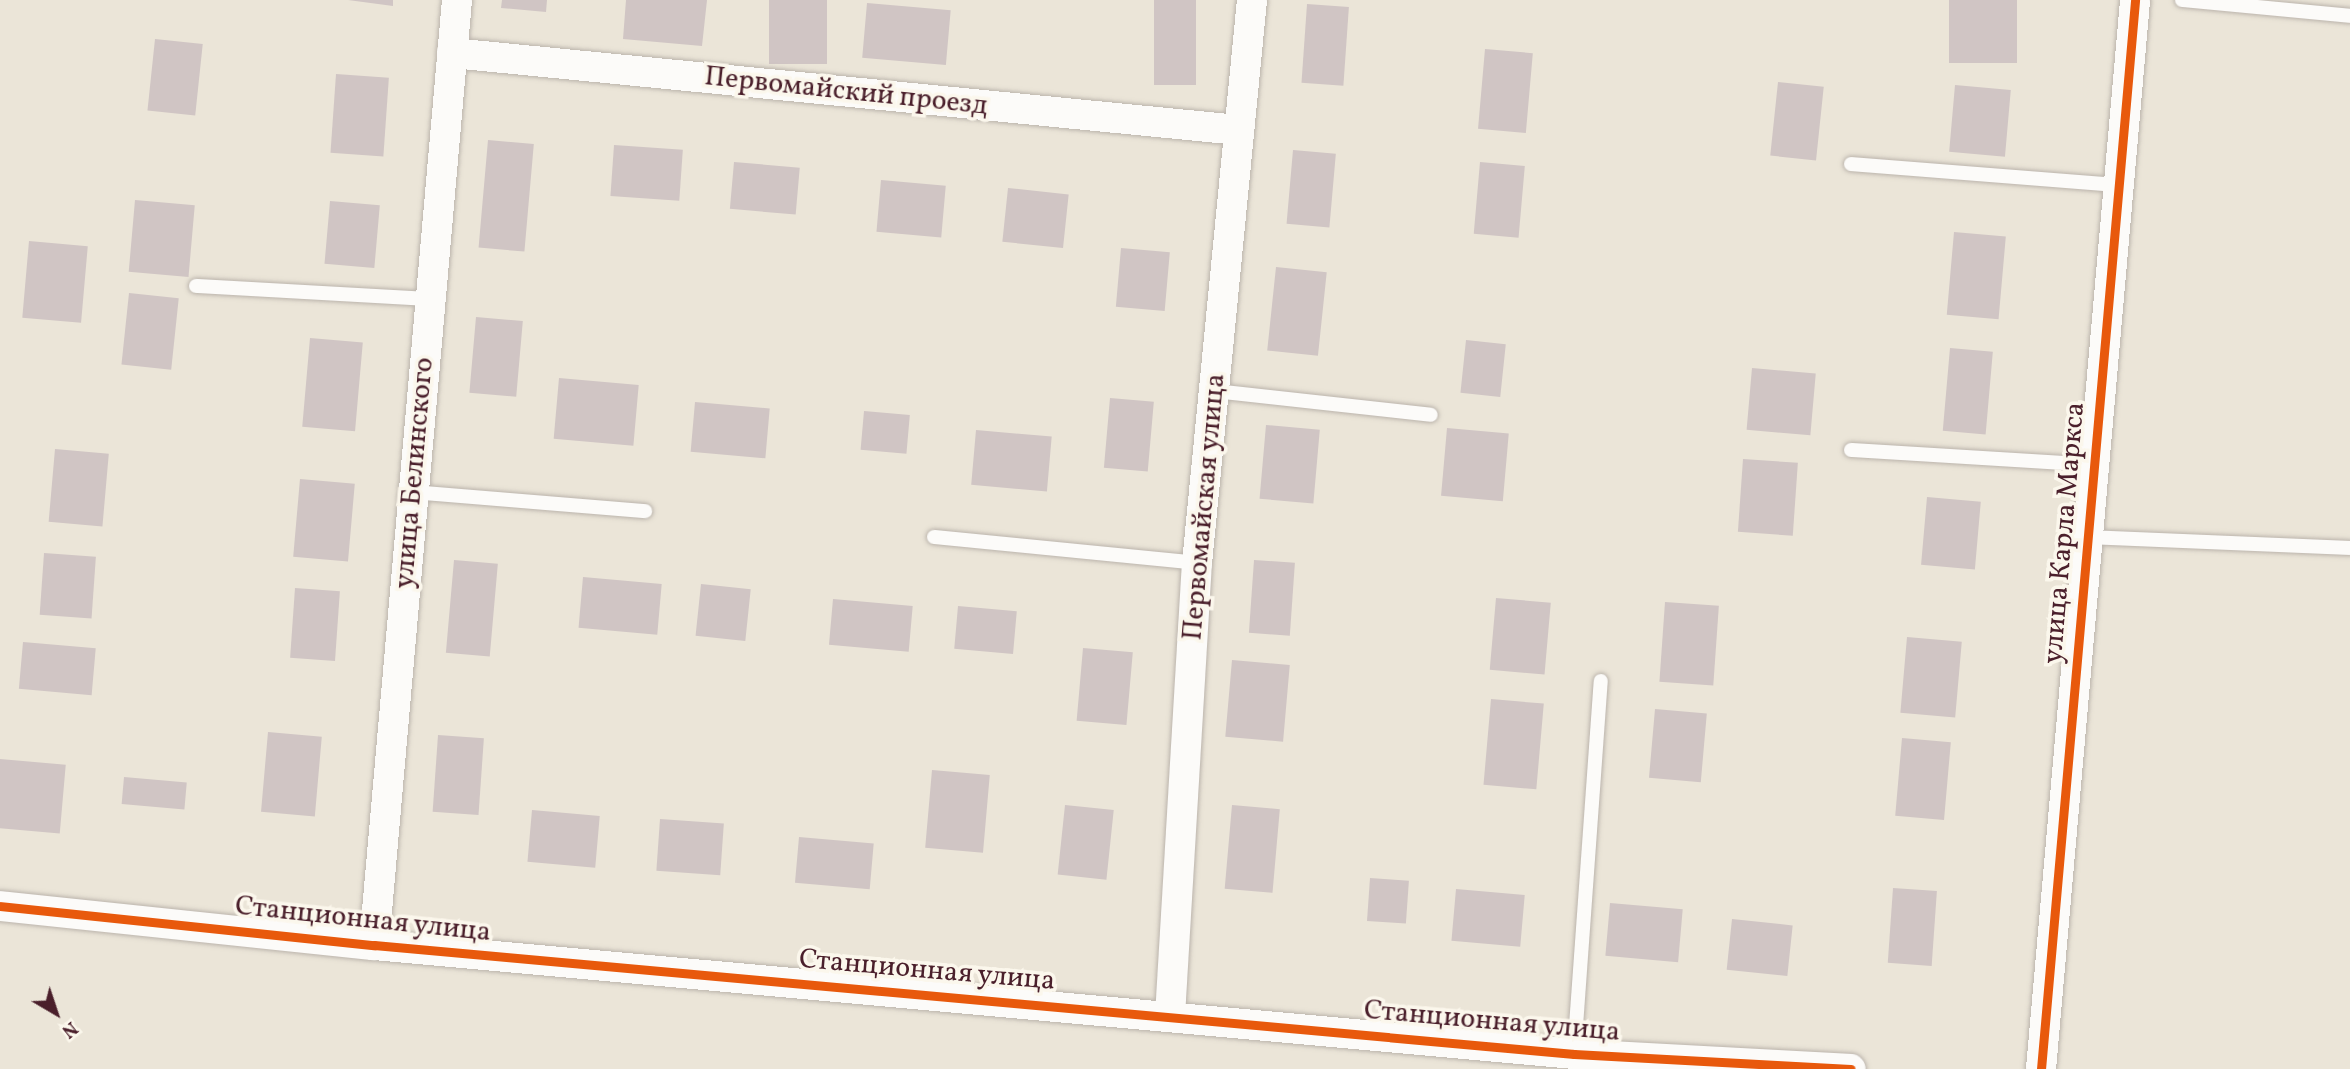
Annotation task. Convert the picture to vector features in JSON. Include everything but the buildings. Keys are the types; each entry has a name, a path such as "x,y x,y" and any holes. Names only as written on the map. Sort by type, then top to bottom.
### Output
{"street":[{"name":"улица Белинского","path":"374,945 457,0"},
{"name":"Первомайская улица","path":"1170,1016 1197,563 1252,0"},
{"name":"улица Карла Маркса","path":"2041,1069 2135,0"},
{"name":"Первомайский проезд","path":"452,53 1239,130"},
{"name":"Станционная улица","path":"0,906 374,945 1574,1054 1851,1069"}],"lane":[{"path":"2182,0 2309,6 2350,16"},
{"path":"1851,164 2119,185"},
{"path":"196,286 431,299"},
{"path":"1215,390 1432,415"},
{"path":"1851,450 2094,465"},
{"path":"414,492 645,511"},
{"path":"934,537 1197,563"},
{"path":"2088,537 2350,548"},
{"path":"1574,1054 1601,681"}],"cycle path":[{"path":"2041,1069 2135,0"},
{"path":"0,906 374,945 1574,1054 1851,1069"}]}
